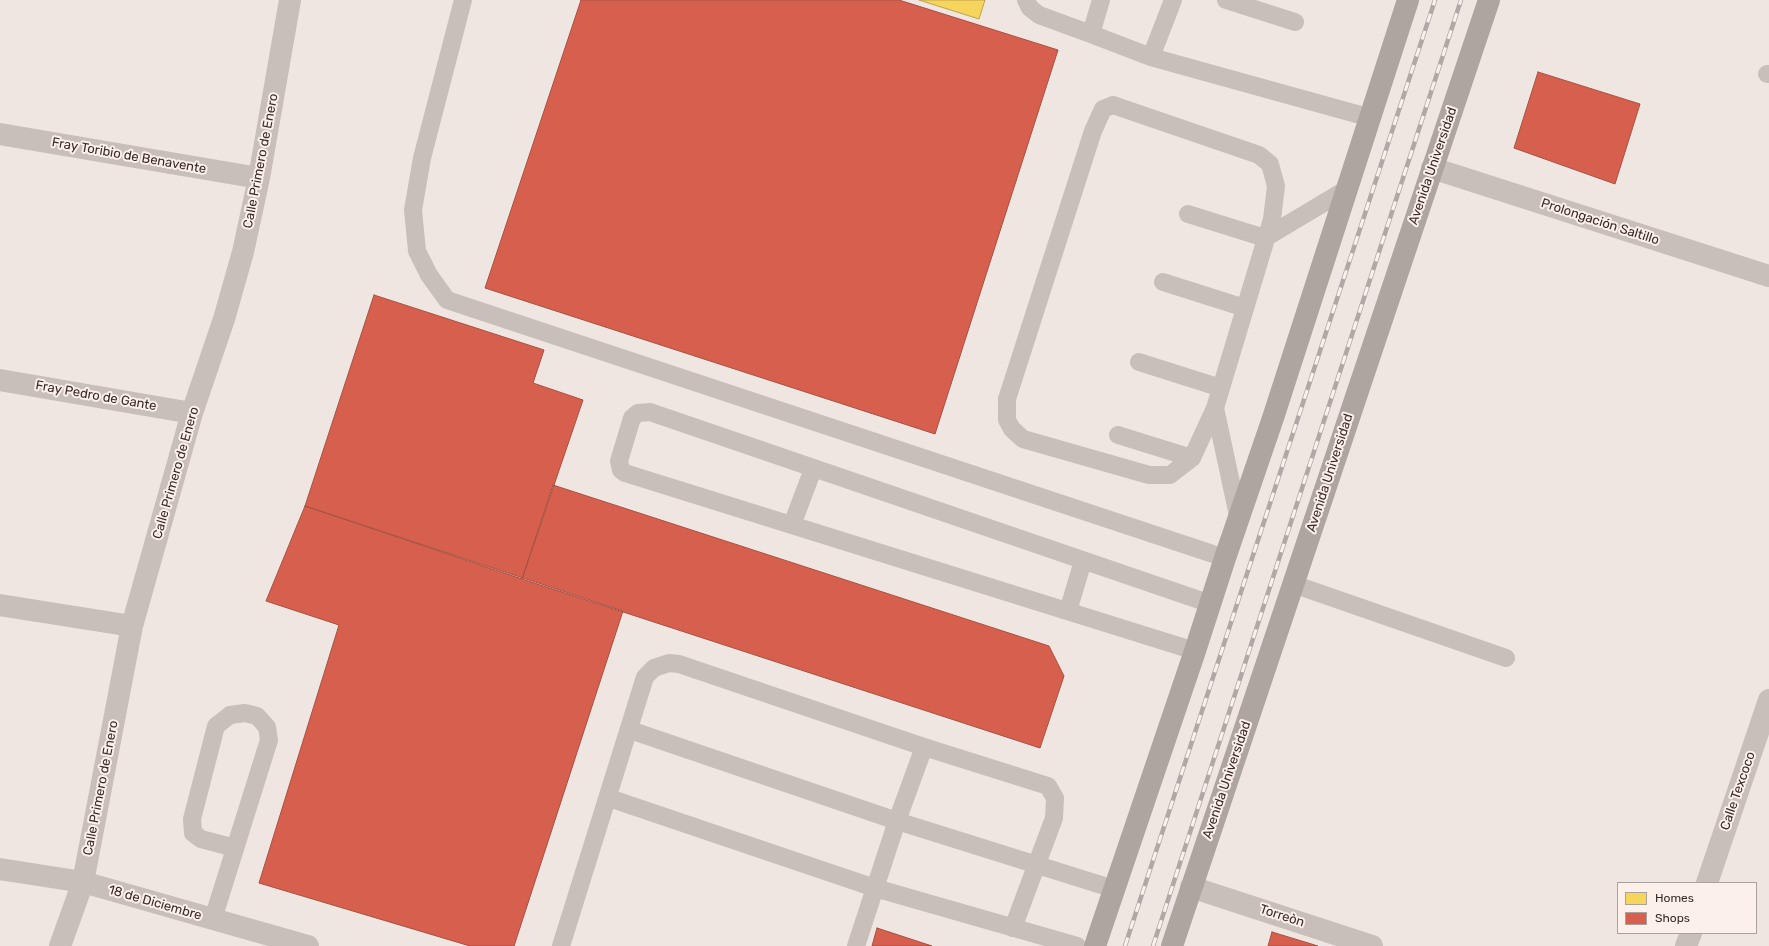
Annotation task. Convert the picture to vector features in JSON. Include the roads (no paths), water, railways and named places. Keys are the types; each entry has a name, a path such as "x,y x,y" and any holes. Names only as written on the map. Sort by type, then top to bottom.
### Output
{"highway":[{"path":"1095,946 1239,520 1371,118 1408,0"},
{"name":"Avenida Universidad","path":"1172,946 1489,0"}],"street":[{"name":"Calle Primero de Enero","path":"60,946 83,882 132,626 192,413 224,319 243,252 259,178 290,0"},
{"name":"Fray Toribio de Benavente","path":"0,134 259,178"},
{"name":"Prolongación Saltillo","path":"1432,168 1769,276"},
{"name":"Fray Pedro de Gante","path":"0,380 192,413"},
{"path":"0,605 132,626"},
{"name":"Calle Texcoco","path":"1707,882 1769,700"},
{"name":"18 de Diciembre","path":"0,869 83,882 308,946"},
{"name":"Torreòn","path":"1191,887 1372,946"},
{"path":"1686,946 1691,934"}],"lane":[{"path":"463,0 422,158 413,210 417,251 429,275 447,300 1225,558"},
{"path":"1026,0 1030,8 1039,15 1151,57 1371,118"},
{"path":"1091,34 1101,0"},
{"path":"1151,57 1173,0"},
{"path":"1226,0 1295,22"},
{"path":"1113,104 1259,155 1270,164 1276,186 1272,219 1265,238 1215,408 1192,458 1170,475 1150,475 1023,439 1012,429 1007,420 1007,399 1093,131 1103,108 1113,104"},
{"path":"1188,214 1265,238 1347,189"},
{"path":"1163,282 1244,308"},
{"path":"1139,362 1221,388"},
{"path":"1215,408 1239,520"},
{"path":"1195,651 625,473 621,470 619,461 632,418 638,413 650,412 1211,604"},
{"path":"1118,435 1192,458"},
{"path":"792,525 813,469"},
{"path":"1068,611 1083,561"},
{"path":"1293,584 1506,658"},
{"path":"564,945 646,677 654,668 669,662 679,664 924,747 1048,786 1055,798 1054,818 1012,928"},
{"path":"213,919 269,740 267,727 257,716 245,713 230,715 216,726 192,819 193,833 201,839 235,848"},
{"path":"630,730 897,821 1114,889"},
{"path":"856,946 897,821 924,747"},
{"path":"608,798 875,888 1077,946"}],"railway":[{"path":"1125,946 1435,0"},
{"path":"1153,946 1461,0"}]}
